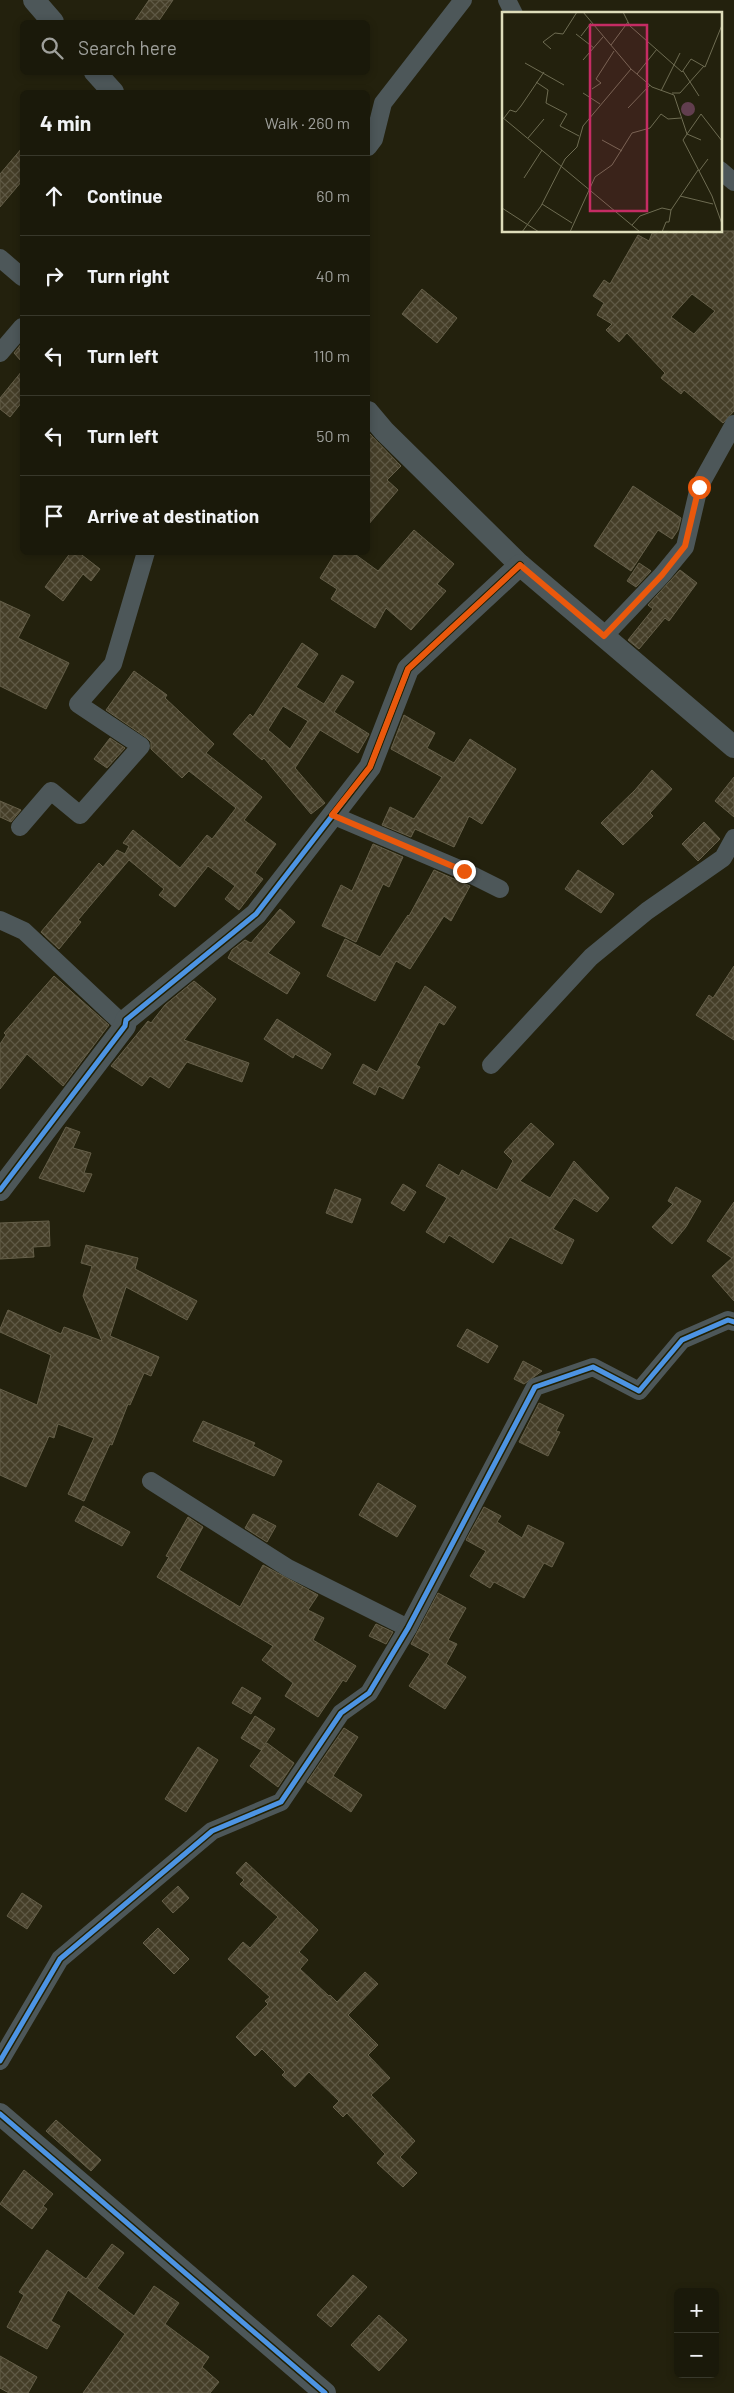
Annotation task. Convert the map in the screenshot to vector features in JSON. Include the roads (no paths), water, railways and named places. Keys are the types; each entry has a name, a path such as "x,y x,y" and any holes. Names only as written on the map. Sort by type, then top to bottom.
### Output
{"street":[{"path":"34,0 51,20"},
{"path":"370,144 374,139 383,103 463,0"},
{"path":"507,0 513,12"},
{"path":"98,75 111,90"},
{"path":"722,172 734,182"},
{"path":"0,258 20,275"},
{"path":"0,353 20,329"},
{"path":"370,414 384,431 520,565 734,747"},
{"path":"604,636 662,575 685,546 699,487 734,424"},
{"path":"20,827 51,791 80,815 141,746 78,704 113,664 145,555"},
{"path":"0,1190 125,1026 126,1020 256,914 370,767 408,669 520,565"},
{"path":"332,815 464,871 500,890"},
{"path":"491,1065 591,957 647,911 723,858 734,838"},
{"path":"0,920 24,931 125,1026"},
{"path":"0,2061 60,1959 212,1831 280,1802 341,1713 369,1693 408,1628 535,1387 593,1367 639,1391 682,1340 728,1320 734,1322"},
{"path":"151,1481 288,1568 408,1628"},
{"path":"0,2114 325,2393"}]}
